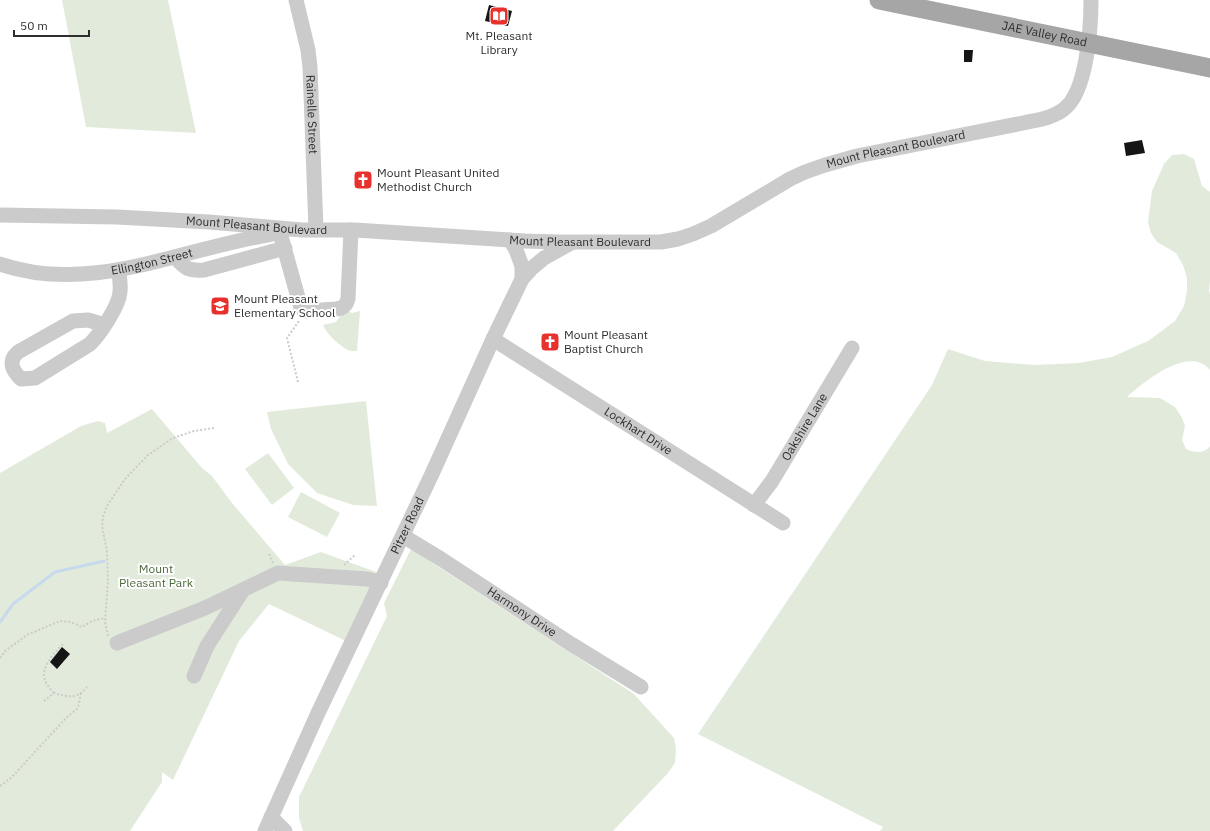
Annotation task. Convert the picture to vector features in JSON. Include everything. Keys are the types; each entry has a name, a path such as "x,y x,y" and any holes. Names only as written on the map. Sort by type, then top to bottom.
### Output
{"main road":[{"name":"JAE Valley Road","path":"879,0 1210,68"}],"street":[{"name":"Rainelle Street","path":"296,0 308,50 310,67 309,230"},
{"name":"Mount Pleasant Boulevard","path":"0,215 209,222 309,230 351,230 510,240 661,242 678,239 711,226 790,179 825,165 857,156 1023,123 1051,116 1064,110 1077,94 1082,78 1088,43 1091,0"},
{"name":"Ellington Street","path":"0,264 22,271 47,274 119,270 246,239 309,230"},
{"path":"280,233 301,308 307,312 342,308 346,304 348,299 351,230"},
{"path":"510,240 516,250 522,266 522,279"},
{"name":"Pitzer Road","path":"264,831 522,279 544,258 574,242"},
{"path":"176,257 188,270 204,270 284,248"},
{"path":"105,325 88,320 74,321 18,352 14,355 11,364 18,376 22,379 35,378 96,339 105,325 118,303 120,292 119,270"},
{"name":"Lockhart Drive","path":"493,339 783,523"},
{"name":"Oakshire Lane","path":"754,505 772,481 852,348"},
{"name":"Harmony Drive","path":"403,536 448,563 641,688"},
{"path":"113,641 205,608 278,573 367,579 381,583"},
{"path":"194,676 207,646 243,590"},
{"path":"271,818 285,831"}],"path":[{"path":"298,382 287,338 307,312"},
{"path":"113,641 104,622 108,579 107,552 102,526 103,517 107,506 125,479 148,455 173,438 194,431 214,428"},
{"path":"343,567 355,555"},
{"path":"0,658 6,650 27,635 60,621 71,622 82,627 92,621 105,618"},
{"path":"63,644 52,655 45,666 44,673 46,682 54,692 72,697 81,693 87,686"},
{"path":"44,701 54,692"},
{"path":"0,786 11,778 66,718 78,708 81,693"}],"green space":[{"path":"62,0 168,0 196,133 86,127"},
{"path":"1184,154 1194,159 1202,186 1210,192 1210,370 1201,363 1191,361 1179,363 1155,375 1127,397 1160,398 1175,407 1182,418 1185,426 1182,440 1186,449 1202,452 1210,446 1210,831 880,831 883,827 698,734 932,385 948,349 985,361 1035,365 1079,363 1112,357 1148,341 1175,321 1184,306 1187,291 1187,278 1183,265 1176,253 1157,242 1151,233 1148,222 1152,191 1164,164 1172,155"},
{"path":"360,311 357,351 351,351 335,341 323,325 336,322 341,315 346,315 348,312 352,313"},
{"path":"366,401 377,506 353,505 317,493 288,464 271,429 267,412"},
{"name":"Mount Pleasant Park","path":"152,409 202,468 212,476 232,503 285,565 321,552 379,573 348,642 269,604 239,641 173,780 162,772 162,782 130,831 0,831 0,473 81,426 98,421 105,423 107,433"},
{"path":"268,453 294,488 272,505 245,469"},
{"path":"301,492 340,513 327,537 288,517"},
{"path":"411,549 634,694 674,738 676,749 675,763 668,773 613,831 303,831 299,818 299,797 387,616 384,603"}],"building":[{"name":"Mt. Pleasant Library","path":"489,5 512,11 508,26 485,21"},
{"path":"964,50 973,50 972,62 964,62"},
{"path":"1142,140 1145,153 1126,156 1124,143"},
{"path":"62,647 70,654 57,669 50,662"}],"waterway":[{"path":"0,622 13,604 55,572 104,561"}],"place":[{"name":"Mt. Pleasant Library","path":"499,16"},
{"name":"Mount Pleasant United Methodist Church","path":"363,180"},
{"name":"Mount Pleasant Elementary School","path":"220,306"},
{"name":"Mount Pleasant Baptist Church","path":"550,342"}]}
